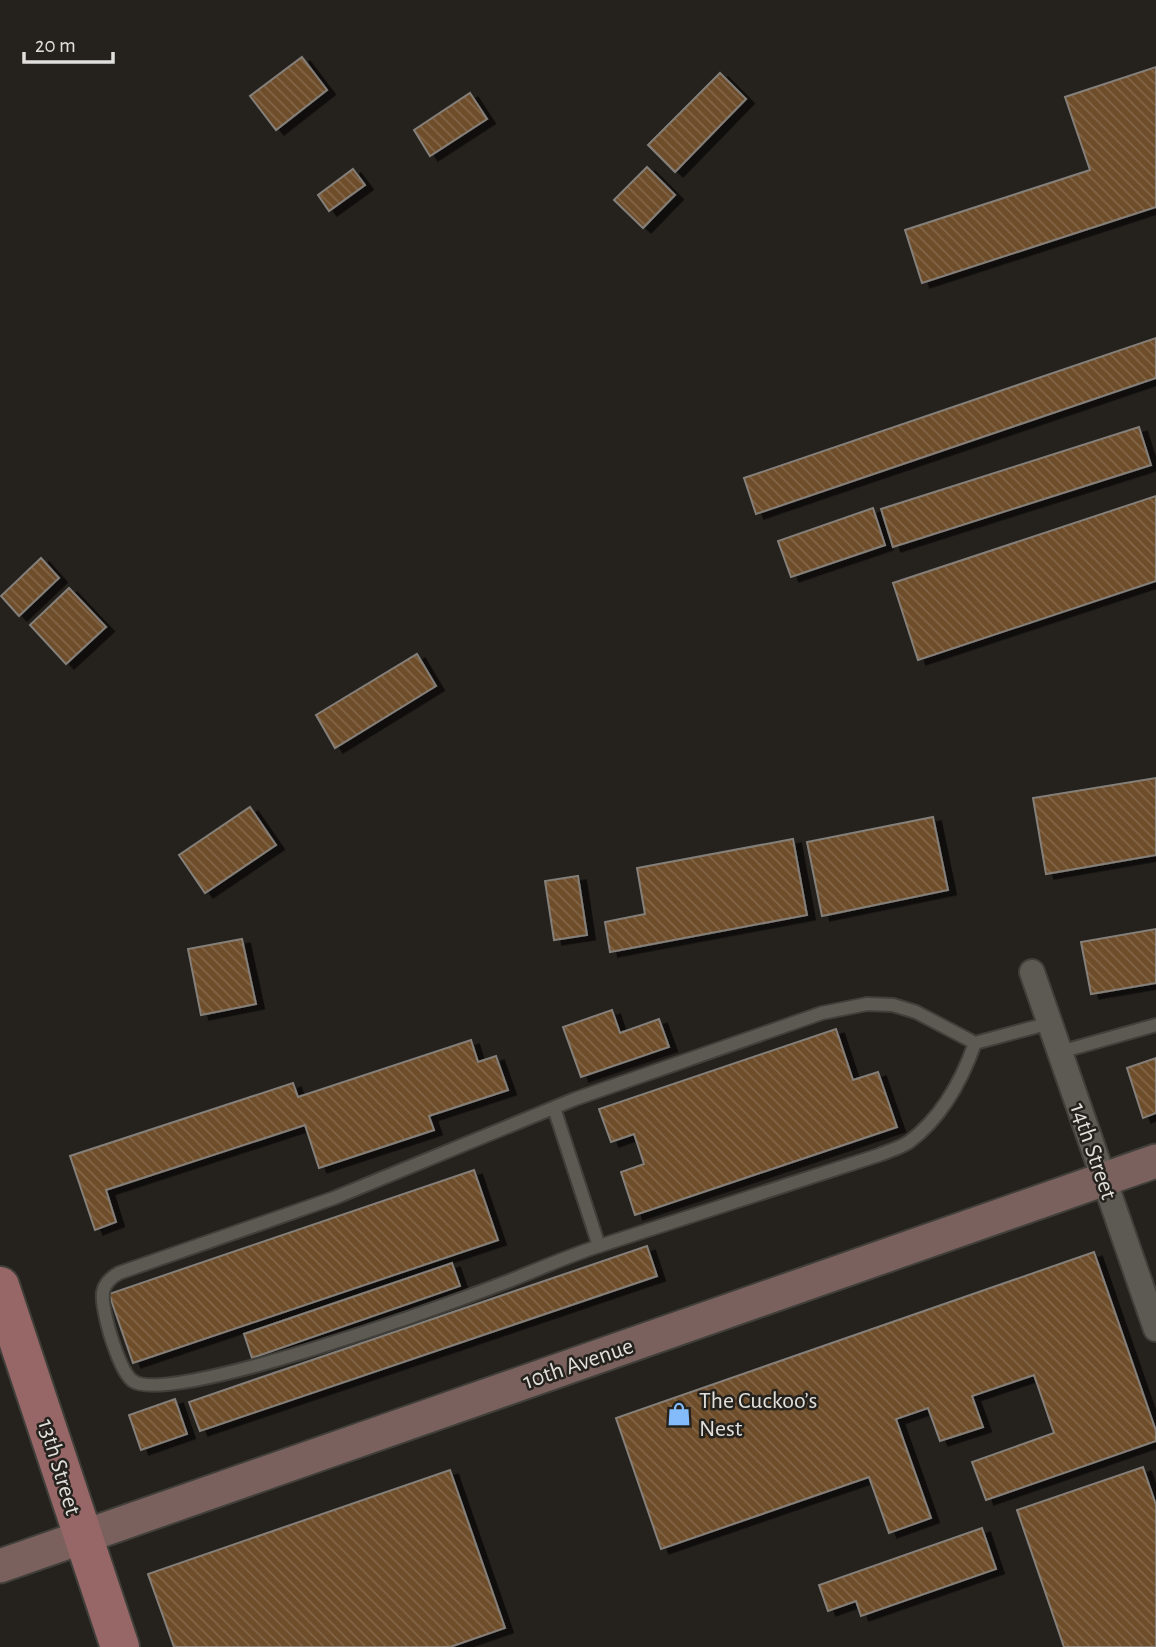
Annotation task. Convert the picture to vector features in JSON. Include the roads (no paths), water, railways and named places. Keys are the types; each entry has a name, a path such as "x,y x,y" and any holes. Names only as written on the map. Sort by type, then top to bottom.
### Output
{"main road":[{"name":"10th Avenue","path":"0,1566 1156,1161"},
{"name":"13th Street","path":"0,1286 120,1647"}],"street":[{"name":"14th Street","path":"1032,972 1156,1329"}],"lane":[{"path":"975,1043 953,1091 926,1124 908,1142 879,1155 561,1258 461,1298 232,1373 155,1387 133,1382 124,1371 106,1319 103,1291 107,1280 119,1273 334,1198 554,1108 822,1013 867,1004 893,1005 916,1012 975,1043 1050,1023"},
{"path":"1060,1052 1156,1025"},
{"path":"554,1108 598,1246"}],"place":[{"name":"The Cuckoo’s Nest","path":"679,1414"}]}
